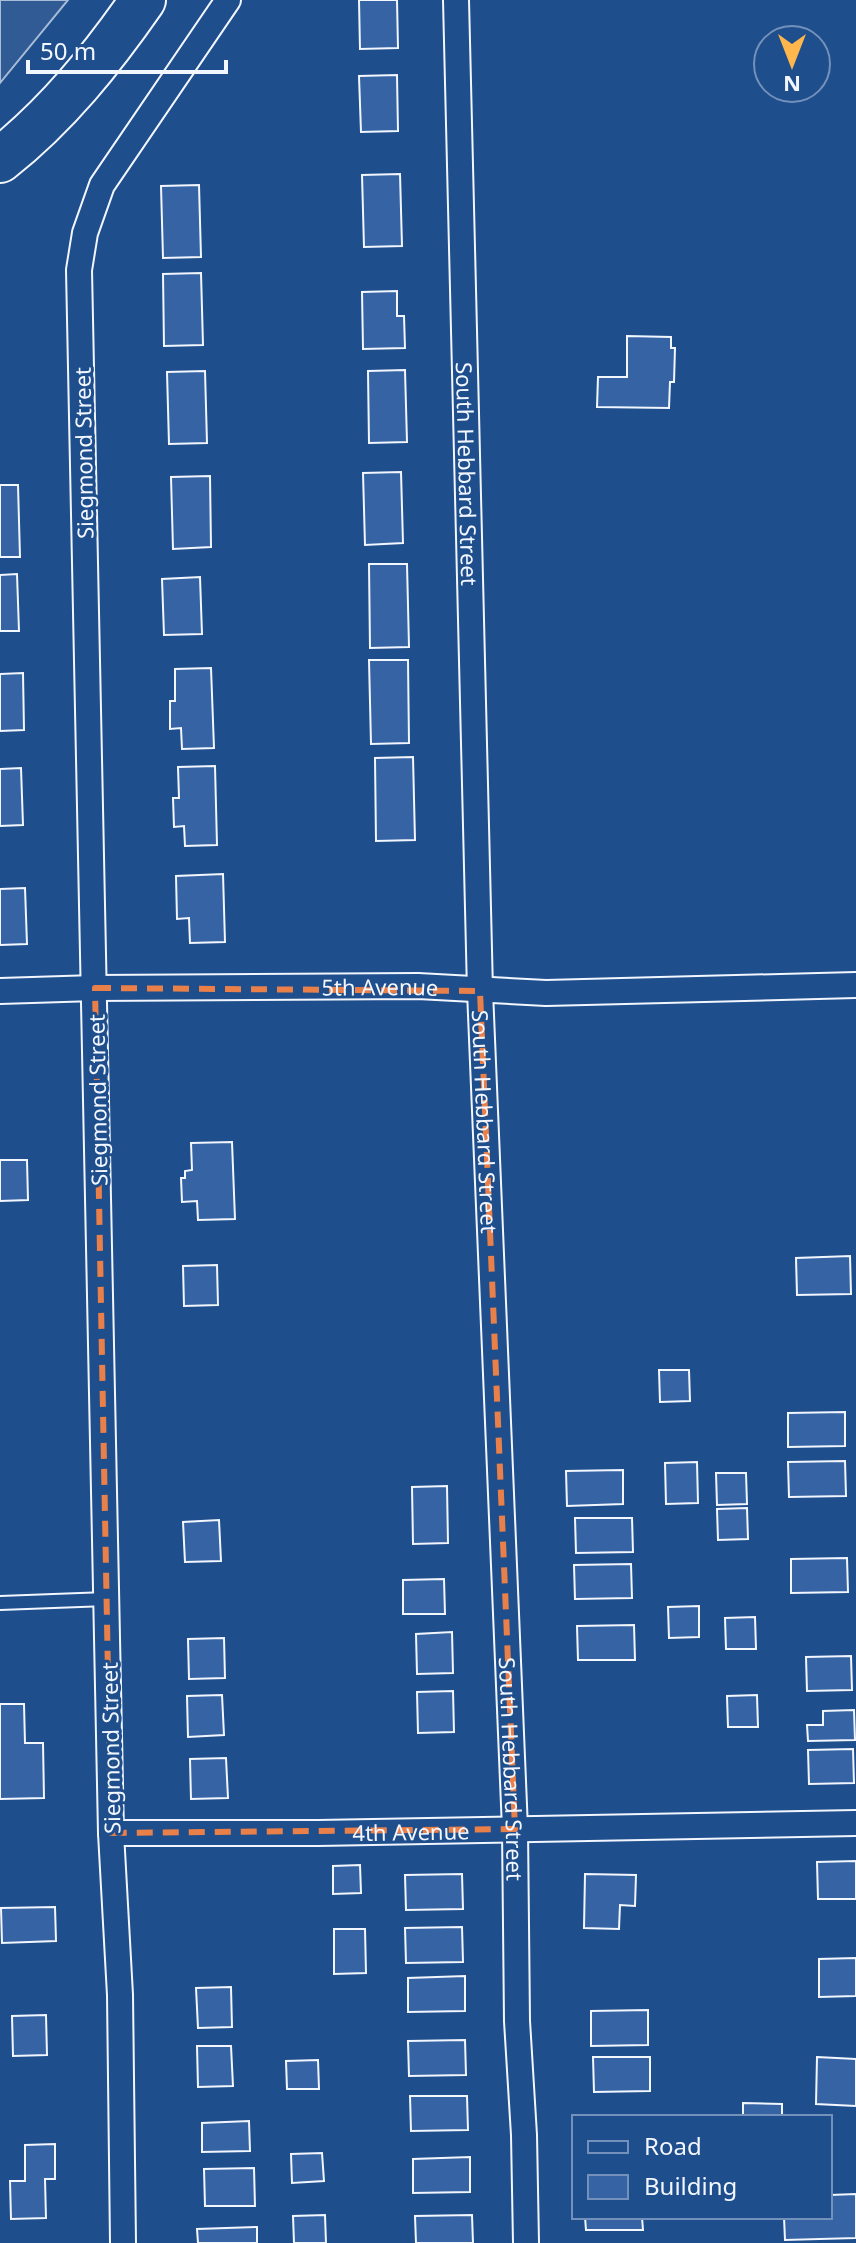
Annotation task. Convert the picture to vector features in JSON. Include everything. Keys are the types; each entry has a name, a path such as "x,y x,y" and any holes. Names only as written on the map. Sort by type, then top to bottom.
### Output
{"highway":[{"path":"0,160 24,140 102,58 143,0"}],"street":[{"name":"Siegmond Street","path":"123,2243 120,1995 111,1833 79,270 85,233 102,185 228,0"},
{"name":"South Hebbard Street","path":"456,0 480,991 515,1829 517,2021 526,2243"},
{"name":"5th Avenue","path":"0,991 418,986 546,993 856,985"},
{"name":"4th Avenue","path":"111,1833 856,1823"}],"lane":[{"path":"0,1603 107,1599"}],"highlighted area":[{"path":"95,988 480,991 515,1829 111,1833"}],"shaded area":[{"path":"0,0 68,0 0,83"}],"building":[{"path":"359,0 397,0 398,48 360,49"},
{"path":"397,75 398,131 361,132 359,76"},
{"path":"400,174 402,246 364,247 362,175"},
{"path":"199,185 201,257 163,258 161,186"},
{"path":"201,273 203,345 164,346 163,274"},
{"path":"397,291 397,316 404,316 405,348 363,349 362,292"},
{"path":"627,336 671,337 671,348 675,348 669,408 597,407 598,377 627,377"},
{"path":"405,370 407,442 369,443 368,371"},
{"path":"205,371 207,443 169,444 167,372"},
{"path":"401,472 403,543 365,545 363,473"},
{"path":"210,476 211,547 173,549 171,477"},
{"path":"0,485 18,485 20,557 0,557"},
{"path":"369,564 407,564 409,647 370,648"},
{"path":"17,574 19,631 0,631 0,575"},
{"path":"200,577 202,634 164,635 162,579"},
{"path":"369,660 408,660 409,743 371,744"},
{"path":"211,668 214,748 182,749 181,728 170,729 170,701 175,701 175,669"},
{"path":"23,673 24,730 0,731 0,674"},
{"path":"413,757 415,840 376,841 375,758"},
{"path":"215,766 217,845 185,846 184,826 174,827 173,798 179,798 178,767"},
{"path":"21,768 23,825 0,826 0,769"},
{"path":"223,874 225,942 190,943 189,918 177,919 176,876"},
{"path":"25,888 27,944 0,945 0,889"},
{"path":"232,1142 235,1219 198,1220 197,1201 182,1202 181,1178 185,1178 185,1171 192,1170 191,1143"},
{"path":"0,1160 27,1160 28,1200 0,1201"},
{"path":"850,1256 851,1294 797,1295 796,1258"},
{"path":"217,1265 218,1305 184,1306 183,1266"},
{"path":"659,1370 689,1370 690,1401 660,1402"},
{"path":"845,1412 845,1446 788,1447 788,1413"},
{"path":"845,1461 846,1496 789,1497 788,1462"},
{"path":"697,1462 698,1503 666,1504 665,1463"},
{"path":"623,1470 623,1504 567,1506 566,1471"},
{"path":"716,1473 746,1473 747,1504 717,1505"},
{"path":"447,1486 448,1543 413,1544 412,1487"},
{"path":"747,1508 748,1539 718,1540 717,1509"},
{"path":"575,1518 632,1518 633,1552 576,1553"},
{"path":"219,1520 221,1561 185,1562 183,1522"},
{"path":"847,1558 848,1592 791,1593 791,1559"},
{"path":"631,1564 632,1598 575,1599 574,1565"},
{"path":"444,1579 445,1614 403,1614 403,1580"},
{"path":"699,1606 699,1637 669,1638 668,1607"},
{"path":"755,1617 756,1649 726,1649 725,1618"},
{"path":"634,1625 635,1660 578,1660 577,1626"},
{"path":"452,1632 453,1673 417,1674 416,1634"},
{"path":"224,1638 225,1678 189,1679 188,1639"},
{"path":"851,1656 852,1690 807,1691 806,1657"},
{"path":"453,1691 454,1732 418,1733 417,1692"},
{"path":"222,1695 224,1735 188,1737 187,1696"},
{"path":"757,1695 758,1727 728,1727 727,1696"},
{"path":"0,1704 24,1704 25,1743 43,1743 44,1798 0,1799"},
{"path":"854,1710 855,1740 808,1741 807,1725 823,1725 823,1711"},
{"path":"853,1749 854,1783 809,1784 808,1750"},
{"path":"226,1758 228,1798 191,1799 190,1759"},
{"path":"856,1861 856,1899 818,1899 817,1862"},
{"path":"360,1865 361,1893 333,1894 333,1866"},
{"path":"462,1874 463,1909 406,1910 405,1875"},
{"path":"585,1874 636,1875 635,1906 620,1905 619,1929 584,1928"},
{"path":"55,1907 56,1941 2,1943 1,1908"},
{"path":"462,1927 463,1962 406,1963 405,1928"},
{"path":"334,1929 365,1929 366,1973 334,1974"},
{"path":"856,1958 856,1996 819,1997 819,1959"},
{"path":"465,1976 465,2011 408,2012 408,1978"},
{"path":"231,1987 232,2027 198,2028 196,1988"},
{"path":"648,2010 648,2045 591,2046 591,2011"},
{"path":"46,2015 47,2055 13,2056 12,2016"},
{"path":"465,2040 466,2075 409,2076 408,2041"},
{"path":"197,2046 231,2046 233,2086 198,2087"},
{"path":"593,2057 650,2057 650,2091 594,2092"},
{"path":"817,2057 856,2059 856,2106 816,2104"},
{"path":"318,2060 319,2089 287,2089 286,2061"},
{"path":"410,2096 467,2096 468,2130 411,2131"},
{"path":"743,2103 782,2104 782,2115 743,2115"},
{"path":"249,2121 250,2151 202,2152 202,2123"},
{"path":"55,2144 55,2179 45,2179 46,2218 11,2219 10,2181 25,2181 25,2145"},
{"path":"322,2153 324,2181 292,2183 291,2154"},
{"path":"470,2157 470,2192 413,2193 413,2159"},
{"path":"254,2168 255,2206 205,2206 204,2169"},
{"path":"856,2194 856,2238 785,2240 784,2219 832,2219 832,2195"},
{"path":"325,2215 326,2243 294,2243 293,2216"},
{"path":"472,2215 473,2243 416,2243 415,2216"},
{"path":"585,2219 642,2219 643,2230 586,2230"},
{"path":"257,2227 257,2243 198,2243 197,2229"}]}
